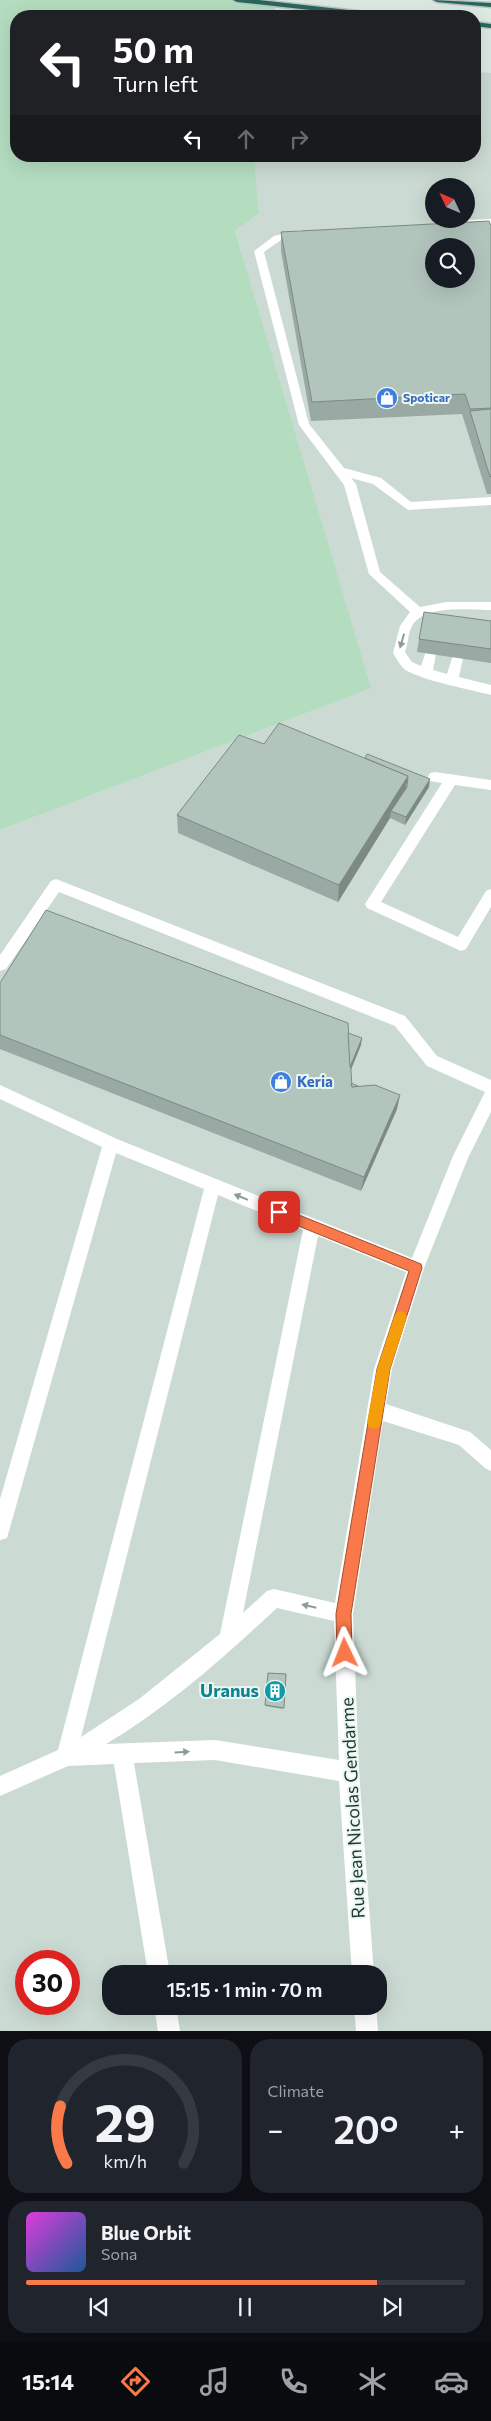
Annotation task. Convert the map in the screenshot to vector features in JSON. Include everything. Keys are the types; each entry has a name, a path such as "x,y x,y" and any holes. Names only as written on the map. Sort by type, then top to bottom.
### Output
{"highway":[{"path":"237,0 329,10"},
{"path":"437,0 491,5"}],"street":[{"path":"475,223 491,222"},
{"path":"313,232 284,234 268,242 259,251 304,425 350,484 374,574 418,612"},
{"path":"340,471 377,481 408,506 491,501"},
{"path":"464,617 476,606"},
{"path":"491,606 434,608 418,612 408,622 399,653 408,665 423,672 491,690"},
{"path":"436,622 437,616 449,607"},
{"path":"423,672 427,669 430,654"},
{"path":"449,679 454,676 457,658"},
{"path":"435,777 491,785"},
{"path":"451,780 372,904 461,945 491,895"},
{"path":"1,965 56,885 400,1021 432,1061 491,1087"},
{"path":"0,1092 111,1144 416,1268"},
{"name":"Rue Jean Nicolas Gendarme","path":"362,1965 349,1772 344,1614 383,1369 416,1268 461,1156 491,1096"},
{"path":"0,1531 111,1144"},
{"path":"66,1756 213,1185"},
{"path":"228,1641 312,1226"},
{"path":"376,1410 464,1438 491,1462"},
{"path":"0,1786 66,1756 124,1721 175,1684 228,1641 274,1598 344,1614"},
{"path":"66,1756 215,1750 349,1772"},
{"path":"128,1755 158,1965"},
{"path":"166,2015 169,2031"},
{"path":"366,2015 367,2031"}],"shaded area":[{"path":"481,72 491,73 491,2031 0,2031 0,830 370,688 235,231 259,212 255,162 481,162"}],"green space":[{"path":"0,0 276,0 275,10 10,10 10,162 255,162 259,213 235,231 371,688 0,830"}],"building":[{"path":"489,221 491,226 491,408 470,409 465,394 312,402 281,232 425,224 425,228 475,228 475,222"},
{"path":"491,409 491,476 490,477 470,411"},
{"path":"424,612 491,621 491,649 419,639"},
{"path":"279,723 408,776 339,885 177,815 239,735 264,744"},
{"path":"367,754 430,779 406,817 391,811 407,787 408,776 365,758"},
{"path":"46,910 348,1023 352,1087 375,1085 400,1095 364,1177 0,1035 0,983"},
{"path":"348,1033 362,1038 350,1067"},
{"name":"Uranus","path":"268,1673 286,1674 284,1708 265,1705"}],"slow traffic":[{"path":"374,1422 383,1369 400,1317"}],"place":[{"name":"Spoticar","path":"387,398"},
{"name":"Keria","path":"281,1082"},
{"name":"Uranus","path":"275,1691"}],"route":[{"path":"279,1212 416,1268 383,1369 344,1614 345,1653"}]}
